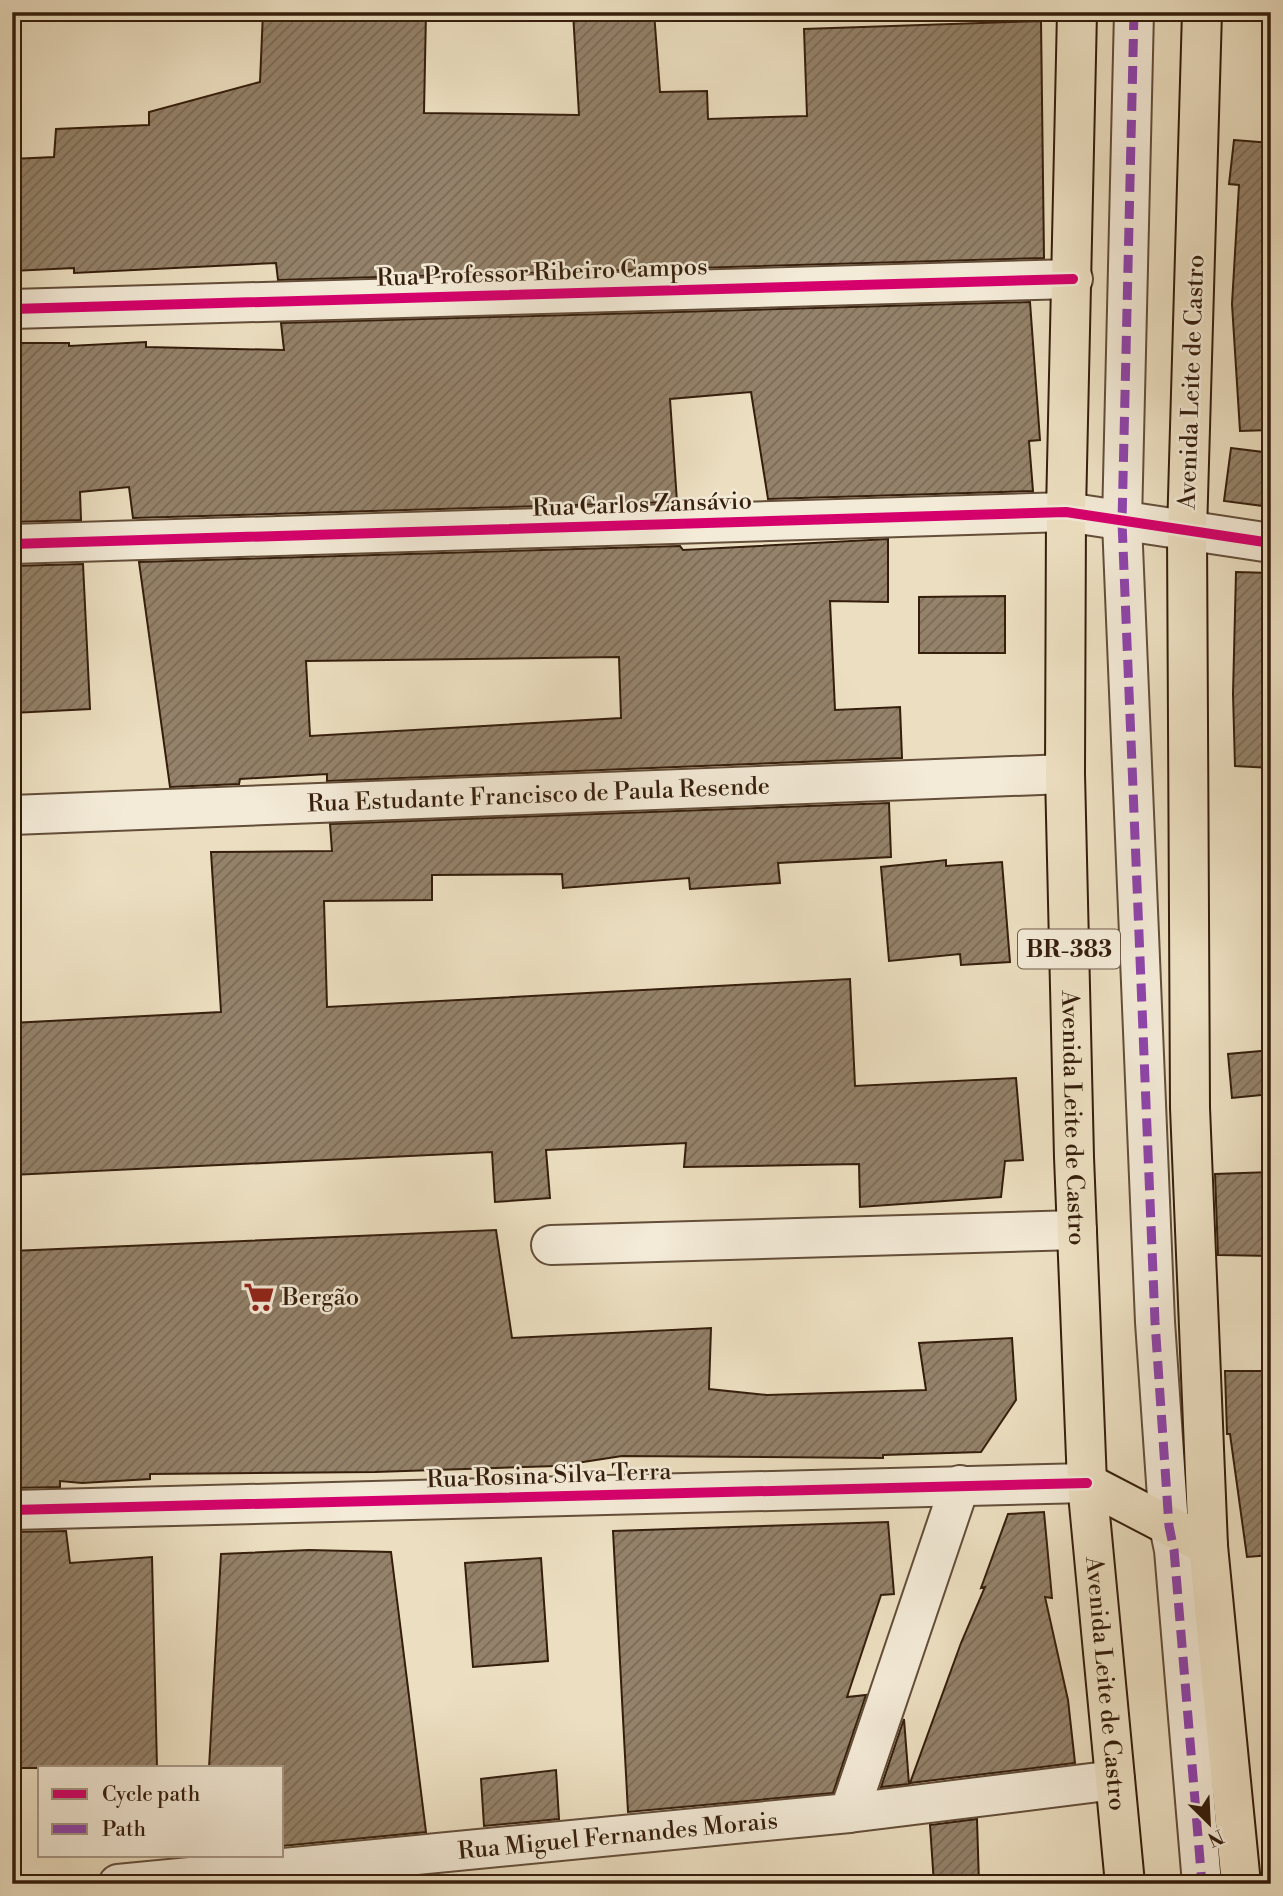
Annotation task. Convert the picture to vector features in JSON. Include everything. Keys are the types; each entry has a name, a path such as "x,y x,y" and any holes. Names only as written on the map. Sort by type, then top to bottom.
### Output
{"highway":[{"name":"Avenida Leite de Castro","path":"1077,12 1066,512 1065,774 1077,1230 1087,1483 1125,1884"},
{"name":"Avenida Leite de Castro","path":"1202,12 1187,532 1190,1108 1208,1546 1241,1884"},
{"path":"1087,1483 1208,1546"}],"street":[{"path":"1134,12 1122,522 1154,1308 1169,1526 1202,1884"},
{"name":"Rua Professor Ribeiro Campos","path":"12,309 1073,279"},
{"name":"Rua Carlos Zansávio","path":"12,544 1066,512 1271,543"},
{"name":"Rua Estudante Francisco de Paula Resende","path":"12,815 1065,774"},
{"path":"551,1245 1077,1230"},
{"name":"Rua Rosina Silva Terra","path":"12,1510 1087,1483"},
{"path":"849,1813 960,1485"},
{"name":"Rua Miguel Fernandes Morais","path":"118,1884 849,1813 1115,1780"}],"building":[{"path":"263,12 426,12 424,113 579,115 573,12 654,12 660,92 707,91 708,119 807,116 804,29 1041,21 1044,258 278,280 276,263 74,273 74,268 12,271 12,159 54,157 56,129 149,125 149,112 260,82"},
{"path":"1234,140 1271,143 1271,430 1240,431 1232,304 1239,185 1229,184"},
{"path":"1030,302 1040,440 1029,441 1033,491 768,499 751,392 670,399 677,502 133,518 129,487 80,492 81,520 12,522 12,343 69,343 69,346 146,342 146,347 284,350 281,323"},
{"path":"1231,448 1271,453 1271,507 1224,501"},
{"path":"888,539 888,602 830,601 835,710 900,707 902,758 327,781 327,774 240,779 239,784 170,787 139,562 680,546 683,550","holes":["619,657 621,718 310,736 306,661"]},
{"path":"83,564 90,709 13,713 12,566"},
{"path":"1236,572 1271,573 1271,768 1235,766 1233,694"},
{"path":"1005,596 1005,653 919,653 919,597"},
{"path":"889,803 891,857 778,863 780,883 690,889 689,878 563,888 562,874 432,875 432,900 324,901 327,1007 850,979 855,1086 1016,1078 1023,1160 1005,1161 1001,1197 860,1207 859,1164 684,1167 686,1143 546,1150 550,1198 495,1202 492,1152 12,1175 12,1023 221,1012 211,852 332,851 330,824"},
{"path":"946,860 946,866 1002,862 1010,962 961,965 960,954 889,961 881,867"},
{"path":"1271,1050 1271,1094 1232,1098 1228,1054"},
{"path":"1271,1172 1271,1256 1218,1255 1215,1174"},
{"path":"496,1230 512,1338 711,1328 709,1389 767,1395 926,1390 919,1343 1012,1338 1016,1400 981,1452 883,1455 883,1458 622,1456 557,1466 375,1472 150,1474 150,1479 82,1483 60,1481 60,1487 12,1488 12,1251"},
{"path":"1225,1371 1271,1371 1271,1555 1247,1557 1230,1434 1227,1434"},
{"path":"1044,1512 1052,1598 1045,1597 1068,1700 1075,1763 910,1783 961,1643 985,1587 981,1588 1008,1514"},
{"path":"888,1522 894,1594 881,1595 847,1697 866,1695 833,1793 628,1812 613,1531"},
{"path":"66,1531 70,1563 152,1557 157,1766 12,1768 12,1532"},
{"path":"309,1550 391,1552 426,1832 284,1846 284,1766 209,1766 221,1554"},
{"path":"541,1558 548,1661 473,1667 465,1563"},
{"path":"904,1719 909,1784 881,1787"},
{"path":"556,1770 559,1819 484,1826 481,1779"},
{"path":"977,1819 979,1884 934,1884 930,1825"}],"marked path":[{"path":"1134,12 1122,522 1155,1322 1169,1526 1174,1550 1202,1884"}],"cycle path":[{"path":"12,309 1073,279"},
{"path":"12,544 1066,512 1271,543"},
{"path":"12,1510 1087,1483"}],"place":[{"name":"Bergão","path":"259,1297"}]}
